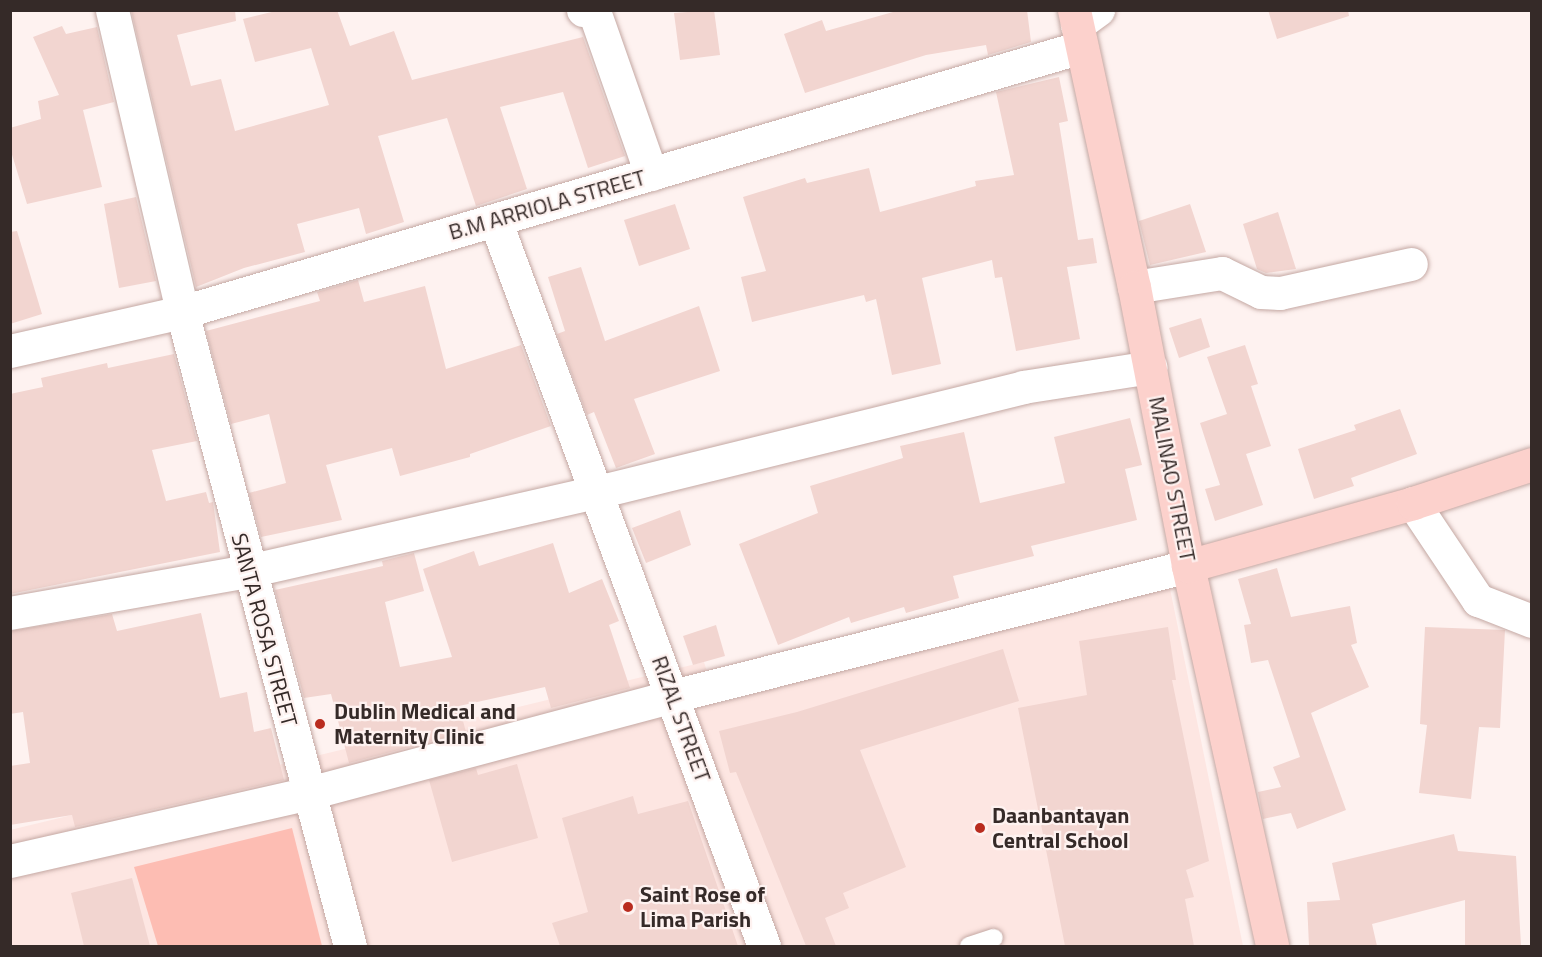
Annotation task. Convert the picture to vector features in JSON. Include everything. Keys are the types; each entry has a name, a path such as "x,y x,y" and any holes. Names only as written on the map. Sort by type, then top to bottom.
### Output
{"main road":[{"name":"MALINAO STREET","path":"1083,23 1188,566 1272,946"},
{"path":"1188,566 1413,503 1532,464"}],"street":[{"name":"SANTA ROSA STREET","path":"112,10 182,312 248,571 350,946"},
{"path":"583,10 594,11 651,174"},
{"name":"B.M ARRIOLA STREET","path":"10,351 182,312 651,174 1083,23"},
{"name":"RIZAL STREET","path":"495,220 764,946"},
{"path":"1134,287 1222,273 1261,292 1280,293 1411,264"},
{"path":"10,613 248,571 597,492 1012,389 1150,367"},
{"path":"1413,503 1478,600 1532,621"},
{"path":"10,861 309,794 673,696 1188,566"}],"lane":[{"path":"969,946 994,938"}],"shaded area":[{"path":"1168,579 1243,946 11,946 10,830 704,662 717,704"},
{"path":"292,828 322,946 158,946 134,867"}],"building":[{"path":"131,10 235,10 236,21 177,35 191,86 221,79 235,131 329,105 311,48 255,62 243,19 280,10 337,10 350,46 394,31 412,80 583,37 625,156 588,168 563,92 500,107 527,189 476,206 447,118 378,136 404,222 366,234 359,208 297,224 305,252 244,268 196,287"},
{"path":"714,10 720,55 680,60 674,13"},
{"path":"900,10 1027,10 1031,42 988,55 986,45 926,55 805,93 784,34 822,20 826,31"},
{"path":"1268,10 1348,10 1349,16 1277,39"},
{"path":"62,26 66,34 97,27 114,102 83,110 102,187 27,204 10,148 10,128 41,119 38,101 59,95 33,37"},
{"path":"1059,77 1068,121 1059,123 1078,240 1093,238 1097,263 1067,267 1080,339 1016,351 1002,277 995,278 992,260 922,278 941,364 892,375 876,299 866,302 864,295 752,322 741,277 766,271 743,197 805,178 807,183 869,168 880,212 976,186 975,181 1014,175 996,92"},
{"path":"136,197 156,281 119,288 104,204"},
{"path":"675,204 690,249 639,266 624,220"},
{"path":"1190,204 1206,252 1150,265 1139,221"},
{"path":"1278,212 1296,269 1266,273 1257,269 1243,224"},
{"path":"17,231 42,314 10,324 10,232"},
{"path":"581,267 605,341 699,306 720,371 634,399 655,454 616,468 594,412 587,415 557,334 565,331 548,277"},
{"path":"358,280 364,302 425,286 446,369 521,345 551,426 470,454 470,457 400,476 392,448 326,465 342,520 261,537 249,493 286,483 269,414 231,424 206,331 320,301 317,292"},
{"path":"1201,318 1210,347 1179,358 1169,328"},
{"path":"1245,345 1258,384 1251,386 1271,446 1246,454 1263,505 1215,521 1205,489 1220,485 1200,423 1227,414 1207,357"},
{"path":"174,354 197,441 152,450 166,501 206,492 209,503 213,502 220,552 10,594 10,394 43,387 41,378 107,363 108,368"},
{"path":"1400,409 1417,454 1351,478 1354,486 1314,499 1298,449 1356,430 1354,425"},
{"path":"1130,418 1142,465 1125,469 1137,520 1031,546 1034,556 953,576 959,598 906,613 904,607 851,623 849,617 778,645 739,544 818,513 810,486 903,458 900,446 964,432 980,503 1065,483 1054,437"},
{"path":"680,510 691,545 646,563 632,528"},
{"path":"553,543 569,593 602,579 619,621 609,625 630,688 551,708 545,687 459,706 466,732 349,763 331,694 304,698 275,590 383,566 382,561 414,553 424,591 385,602 400,667 452,657 423,569 474,551 479,566"},
{"path":"1277,568 1291,617 1350,606 1357,643 1351,645 1369,687 1311,713 1346,810 1297,829 1291,813 1263,819 1258,792 1281,787 1273,767 1300,757 1268,660 1251,663 1244,625 1251,624 1238,579"},
{"path":"201,613 220,698 247,692 254,732 271,728 284,780 75,827 72,815 10,825 10,766 30,763 23,712 10,714 10,631 112,614 117,631"},
{"path":"716,625 725,656 693,665 683,636"},
{"path":"1168,627 1176,680 1172,680 1209,861 1186,870 1194,897 1185,899 1194,946 1065,946 1018,708 1087,695 1079,641"},
{"path":"1425,627 1505,630 1500,728 1479,727 1471,799 1419,793 1427,725 1420,724"},
{"path":"1003,649 1019,701 860,750 906,867 843,893 849,908 825,918 836,946 806,946 736,772 730,773 719,731 797,712"},
{"path":"517,764 538,838 452,862 429,780 476,768 478,775"},
{"path":"633,796 638,814 688,801 738,946 560,946 552,923 588,912 562,818"},
{"path":"1454,834 1458,851 1516,856 1521,946 1465,946 1465,900 1372,924 1377,946 1309,946 1307,902 1340,900 1332,863"},
{"path":"132,878 150,946 84,946 71,893"}],"place":[{"name":"Dublin Medical and Maternity Clinic","path":"320,724"},
{"name":"Daanbantayan Central School","path":"980,828"},
{"name":"Saint Rose of Lima Parish","path":"628,907"}]}
